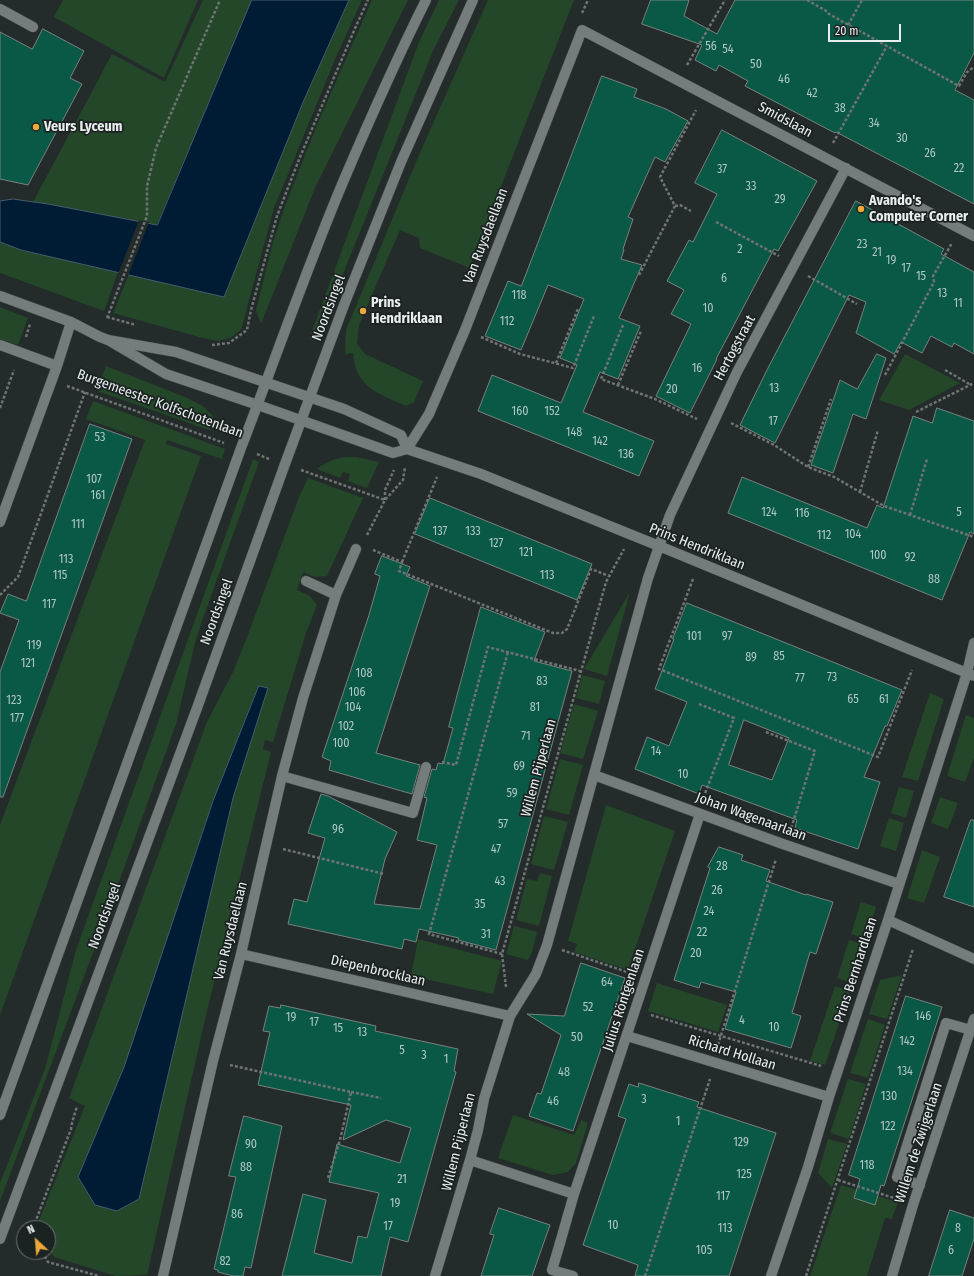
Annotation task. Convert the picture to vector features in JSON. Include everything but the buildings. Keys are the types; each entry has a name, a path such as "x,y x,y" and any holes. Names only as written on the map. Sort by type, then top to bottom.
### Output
{"street":[{"path":"0,1115 241,448 282,339 343,184 395,63 426,0"},
{"name":"Noordsingel","path":"0,1239 344,305 401,162 473,0"},
{"path":"0,9 33,27"},
{"name":"Smidslaan","path":"582,30 705,93 974,236"},
{"name":"Van Ruysdaellaan","path":"407,449 429,414 464,330 582,30"},
{"name":"Hertogstraat","path":"659,546 670,515 737,372 846,168"},
{"path":"0,296 71,322 104,338 166,374 258,405"},
{"path":"0,522 52,381 71,322"},
{"path":"104,338 176,352 344,409 401,435 407,449"},
{"path":"0,344 57,366"},
{"name":"Prins Hendriklaan","path":"258,405 393,453 407,449 488,477 971,674"},
{"name":"Willem Pijperlaan","path":"435,1276 470,1160 484,1099 510,1016 536,974 547,945 648,578 659,546"},
{"name":"Van Ruysdaellaan","path":"162,1276 213,1061 241,954 282,776 303,698 336,594 359,547"},
{"path":"306,581 336,594"},
{"name":"Prins Bernhardlaan","path":"771,1276 808,1167 829,1097 899,884 971,674 974,643"},
{"path":"282,776 413,813 426,767"},
{"name":"Johan Wagenaarlaan","path":"594,775 786,845 899,884"},
{"name":"Julius Röntgenlaan","path":"573,1276 552,1270 574,1194 700,814"},
{"path":"888,920 974,959"},
{"name":"Diepenbrocklaan","path":"241,954 510,1016"},
{"name":"Willem de Zwijgerlaan","path":"892,1276 913,1205 974,1019"},
{"path":"920,1185 897,1177 946,1023 970,1030"},
{"name":"Richard Hollaan","path":"627,1036 829,1097"},
{"path":"470,1160 574,1194"}],"path":[{"path":"104,338 118,287 146,216 147,186 156,148 220,0"},
{"path":"229,343 247,330 251,310 277,216 300,157 368,0"},
{"path":"679,80 725,0"},
{"path":"807,0 848,25 959,86 967,72 974,67"},
{"path":"848,25 862,0"},
{"path":"824,157 887,46"},
{"path":"675,206 660,177 705,93"},
{"path":"675,206 680,205 692,211"},
{"path":"639,275 675,206"},
{"path":"716,222 857,304"},
{"path":"884,375 934,282 933,276 960,229"},
{"path":"556,363 578,309"},
{"path":"464,330 520,354 573,368 594,316"},
{"path":"623,325 601,379 655,399 712,426"},
{"path":"618,385 641,331"},
{"path":"945,370 972,384"},
{"name":"Burgemeester Kolfschotenlaan","path":"52,381 285,464"},
{"path":"916,412 972,384"},
{"path":"0,595 18,578 85,392"},
{"path":"808,467 831,399"},
{"path":"717,415 774,445 808,467 834,477 884,506 974,537"},
{"path":"860,492 878,430"},
{"path":"385,500 385,490 392,473 407,449"},
{"path":"402,562 359,547 385,500 403,480 407,449"},
{"path":"910,515 927,459"},
{"path":"444,462 399,571 553,633 562,633 567,629 591,569 609,576"},
{"path":"285,464 385,500"},
{"name":"Willem Pijperlaan","path":"510,1016 502,954 606,582 632,535"},
{"path":"700,563 659,669 878,757 918,652"},
{"path":"426,767 437,761 456,765 488,647 580,671"},
{"path":"502,954 429,934 508,652"},
{"path":"699,704 734,718 704,796 700,814"},
{"path":"766,732 815,751 786,845"},
{"path":"266,845 384,874"},
{"path":"806,1276 918,933"},
{"path":"547,945 645,978"},
{"path":"636,1010 838,1071"},
{"path":"213,1061 381,1098"},
{"path":"328,1178 340,1140 351,1092"},
{"path":"35,1220 71,1129 77,1106"},
{"path":"838,1180 913,1205"},
{"path":"47,1260 48,1262 99,1276"}],"green space":[{"path":"63,0 198,0 164,78 54,17"},
{"path":"203,0 252,0 157,225 33,202 112,54 165,82"},
{"path":"349,0 362,0 336,57 274,208 241,330 230,338 218,341 113,313 129,274 224,297 304,100"},
{"path":"372,0 408,0 315,188 261,324 256,310 273,242 285,206 316,127"},
{"path":"439,0 459,0 433,51 316,341 309,339 419,42"},
{"path":"488,0 574,0 469,268 420,248 419,238 400,230 359,325 357,344 365,354 423,381 414,402 406,406 370,388 360,377 354,363 353,353 345,354 346,330 419,155"},
{"path":"0,242 21,250 118,272 104,311 0,273"},
{"path":"0,307 28,318 18,345 0,339"},
{"path":"905,354 960,383 909,410 879,400"},
{"path":"106,366 185,397 203,406 212,415 220,428 209,430 97,391"},
{"path":"93,401 225,449 222,459 167,440 166,444 201,456 0,1015 0,825 145,440 86,419"},
{"path":"345,457 356,457 379,462 367,488 348,481 350,474 343,472 340,478 317,469 330,461"},
{"path":"253,459 259,462 201,624 195,643 176,724 106,918 0,1201 0,1183 45,1069 76,950"},
{"path":"308,478 363,498 327,576 315,577 303,572 297,590 310,596 317,605 306,633 273,742 265,740 263,749 271,752 206,1015 147,1275 116,1276 56,1258 56,1220 39,1220 85,1106 69,1098 207,722 233,672 299,497","holes":["258,686 267,689 233,798 139,1198 117,1211 95,1205 78,1177 124,1067 213,801"]},
{"path":"630,592 607,676 584,669"},
{"path":"582,675 605,681 599,704 576,698"},
{"path":"930,693 944,699 918,781 902,777"},
{"path":"574,704 598,711 583,759 560,753"},
{"path":"966,715 974,718 974,758 965,782 947,776"},
{"path":"560,759 583,765 569,815 546,809"},
{"path":"899,787 914,791 906,818 891,813"},
{"path":"940,797 958,803 948,829 931,823"},
{"path":"606,805 675,831 628,970 574,952 577,944 568,941"},
{"path":"544,816 568,822 554,870 531,864"},
{"path":"889,818 904,823 896,851 880,846"},
{"path":"922,850 940,857 924,903 907,898"},
{"path":"540,873 552,876 539,926 516,920 527,879 537,881"},
{"path":"861,902 876,907 866,939 851,934"},
{"path":"514,926 537,932 532,952 528,960 506,954"},
{"path":"418,939 502,961 493,994 411,976"},
{"path":"849,940 864,944 852,983 837,978"},
{"path":"902,975 887,1019 869,1014 880,980"},
{"path":"657,983 727,1005 718,1032 648,1011"},
{"path":"835,986 850,991 825,1065 810,1061"},
{"path":"868,1019 885,1025 868,1078 850,1073"},
{"path":"848,1079 866,1084 849,1139 830,1133"},
{"path":"513,1115 574,1135 581,1120 588,1123 576,1163 568,1172 553,1175 498,1158"},
{"path":"828,1139 847,1144 832,1188 818,1173"},
{"path":"841,1185 857,1190 854,1198 875,1205 877,1196 898,1202 892,1219 885,1218 867,1276 810,1276"}],"water":[{"path":"252,0 349,0 304,100 224,297 21,250 0,242 0,201 13,199 48,204 157,225"},
{"path":"259,686 268,688 233,798 139,1199 117,1211 95,1205 78,1177 124,1067 213,801"}],"pier":[{"path":"139,220 149,222 128,276 118,274"}],"place":[{"name":"Veurs Lyceum","path":"36,127"},
{"name":"Avando's Computer Corner","path":"861,209"},
{"name":"Prins Hendriklaan","path":"363,311"}]}
